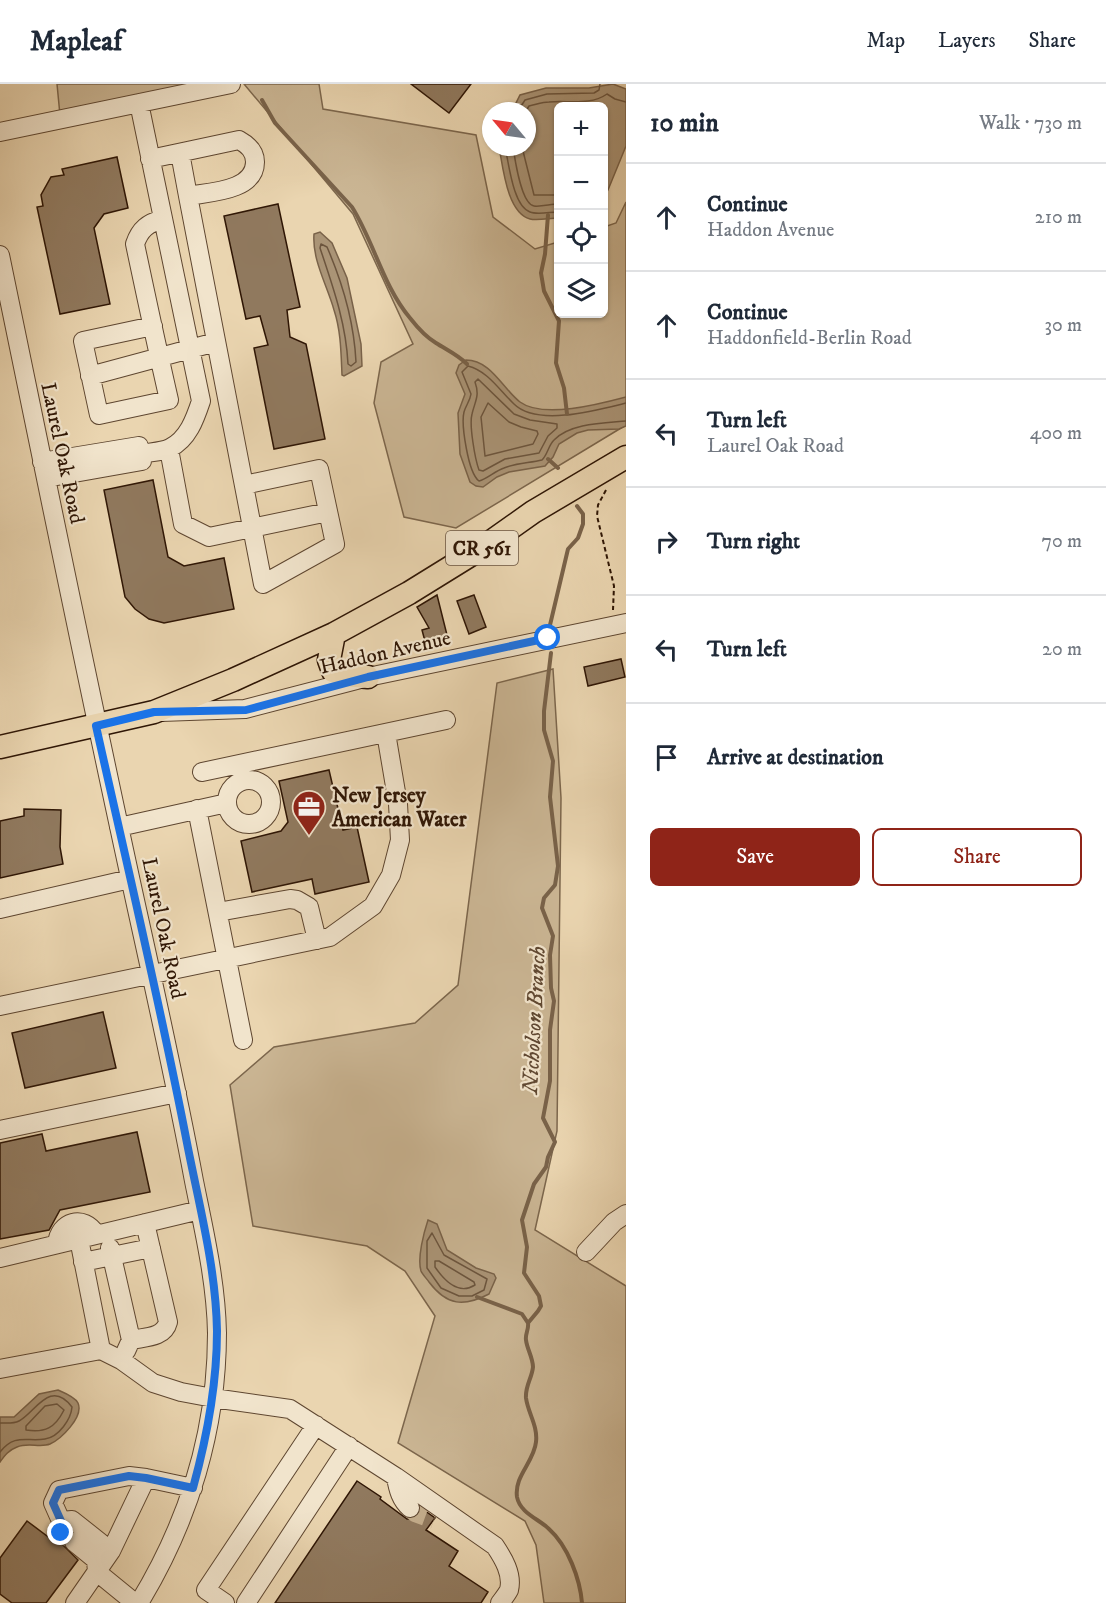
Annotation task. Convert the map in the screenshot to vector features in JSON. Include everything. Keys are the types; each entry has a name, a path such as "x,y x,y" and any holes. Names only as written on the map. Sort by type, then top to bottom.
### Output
{"main road":[{"name":"CR 561","path":"0,747 154,712 334,634 409,593 533,513 626,457"},
{"path":"334,634 329,660 333,671 345,675 368,677"}],"street":[{"path":"0,132 231,84"},
{"path":"44,470 141,461 141,454 169,449 190,428 201,400 139,103"},
{"path":"150,159 239,140 246,144 255,157 253,173 243,184 188,196"},
{"path":"180,153 263,584 335,544 319,469 244,485"},
{"path":"153,326 82,341 99,415 169,400 159,357 153,326 135,244 138,234 145,227 153,221 163,219"},
{"name":"Laurel Oak Road","path":"0,255 96,726 177,1093 214,1293 217,1331 213,1398 204,1446 193,1488 172,1542 137,1603"},
{"path":"90,376 216,342"},
{"path":"169,449 183,524 209,537 328,512"},
{"name":"Haddon Avenue","path":"154,712 246,710 368,677 620,619"},
{"path":"202,772 239,773 386,733 446,720"},
{"path":"0,1006 330,937 373,906 392,875 400,840 398,804 386,733"},
{"path":"239,773 265,787 271,799 269,812 260,821 248,824 236,819 228,809 227,802 239,773"},
{"path":"119,827 227,802"},
{"path":"197,809 243,1040"},
{"path":"0,909 130,879"},
{"path":"218,912 290,899 297,900 309,907 317,940"},
{"path":"0,1130 177,1093"},
{"path":"0,1258 200,1210"},
{"path":"586,1252 614,1222 626,1214"},
{"path":"131,1340 161,1334 167,1325 145,1222"},
{"path":"87,1237 83,1262 101,1350"},
{"path":"83,1262 111,1252 151,1248"},
{"path":"111,1252 131,1340 121,1360"},
{"path":"0,1369 101,1350 121,1360 153,1383 181,1392 290,1409 456,1517 495,1546 506,1567 504,1597"},
{"path":"225,1603 206,1590 316,1425"},
{"path":"246,1603 349,1446"},
{"path":"137,1603 97,1572 96,1560 66,1532 53,1503 59,1490 129,1476 193,1488"},
{"path":"396,1477 399,1491 410,1508"},
{"path":"75,1603 111,1551 146,1478"},
{"path":"434,1520 456,1517"},
{"path":"66,1532 72,1520 111,1551"}],"path":[{"path":"606,490 598,505 597,516 620,619"}],"shaded area":[{"path":"57,84 220,84 60,115"},
{"path":"244,84 319,84 323,109 476,135 493,217 535,249 554,243 554,318 608,318 608,226 616,223 626,202 626,425 456,528 404,517 374,403 381,362 413,344 353,214"},
{"path":"553,669 561,798 557,1131 535,1230 626,1286 626,1603 544,1603 536,1545 525,1521 398,1443 435,1316 405,1271 367,1246 253,1226 230,1085 274,1047 415,1023 458,985 497,683"}],"water":[{"path":"613,84 626,89 626,146 608,190 608,102 554,102 554,218 530,219 522,215 511,199 501,156 536,156 536,102 516,102 520,95 546,88 589,88"},
{"path":"320,232 332,243 347,278 361,344 362,366 344,376 342,375 336,318 315,253 314,234"},
{"path":"466,360 475,361 490,370 520,402 530,407 557,410 626,397 626,426 619,429 588,430 577,433 559,444 553,457 545,466 509,472 483,487 476,486 470,482 460,454 458,413 465,394 456,373 459,365"},
{"path":"428,1220 437,1224 447,1250 476,1268 494,1274 496,1278 489,1294 472,1301 456,1302 442,1296 429,1282 420,1266 420,1252"},
{"path":"58,1390 77,1401 79,1409 75,1421 50,1444 17,1447 7,1453 0,1462 0,1417 14,1417 39,1394"}],"building":[{"path":"411,84 471,84 449,113"},
{"path":"117,157 128,208 104,214 94,228 110,304 60,314 37,207 43,206 41,195 51,177 64,175 62,169"},
{"path":"278,204 300,307 287,310 290,337 306,344 325,439 274,449 254,348 268,345 260,316 246,319 224,216"},
{"path":"153,480 168,557 184,566 224,558 234,609 164,623 149,619 135,609 125,597 104,490"},
{"path":"437,595 448,639 426,645 422,630 429,628 417,607"},
{"path":"474,595 486,627 469,634 457,601"},
{"path":"621,659 625,677 588,686 584,667"},
{"name":"New Jersey American Water","path":"329,770 343,830 357,827 369,882 315,894 312,879 252,892 241,841 281,831 288,822 279,781"},
{"path":"24,809 61,810 60,847 63,864 0,878 0,821 24,816"},
{"path":"103,1012 116,1068 25,1088 12,1033"},
{"path":"137,1132 150,1192 60,1210 49,1230 0,1239 0,1143 42,1134 46,1151"},
{"path":"357,1481 407,1519 417,1516 421,1508 435,1518 426,1530 458,1551 449,1566 488,1592 481,1603 275,1603"},
{"path":"27,1521 55,1542 63,1532 69,1532 63,1540 63,1545 78,1560 46,1603 12,1603 0,1594 0,1558"}],"waterway":[{"path":"262,100 275,123 352,207 393,292 410,318 429,338 467,364"},
{"path":"548,215 541,273 544,291 559,321 556,363 564,388 567,414"},
{"name":"Nicholson Branch","path":"548,459 558,468"},
{"name":"Nicholson Branch","path":"550,625 568,549 578,538 583,524 583,514 577,506"},
{"name":"Nicholson Branch","path":"551,653 544,730 553,761 550,797 558,866 555,885 544,898 542,908 553,936 550,955 551,988 554,1001 550,1030 550,1081 543,1118 555,1142 546,1167 534,1184 522,1220 527,1247 524,1273 539,1296 541,1306 528,1323 526,1338 533,1367 526,1398 536,1430 536,1442 532,1456 518,1482 517,1497 526,1512 549,1529 562,1544 576,1574 582,1603"},
{"path":"477,1297 522,1314 528,1323"}],"tunnel":[{"path":"410,1508 415,1513 434,1520"},
{"path":"62,1533 74,1542"}],"place":[{"name":"New Jersey American Water","path":"309,836"}],"route":[{"path":"61,1533 61,1521 53,1503 59,1490 129,1476 193,1488 213,1398 217,1331 209,1252 177,1093 96,726 154,712 246,710 368,677 548,638"}]}
